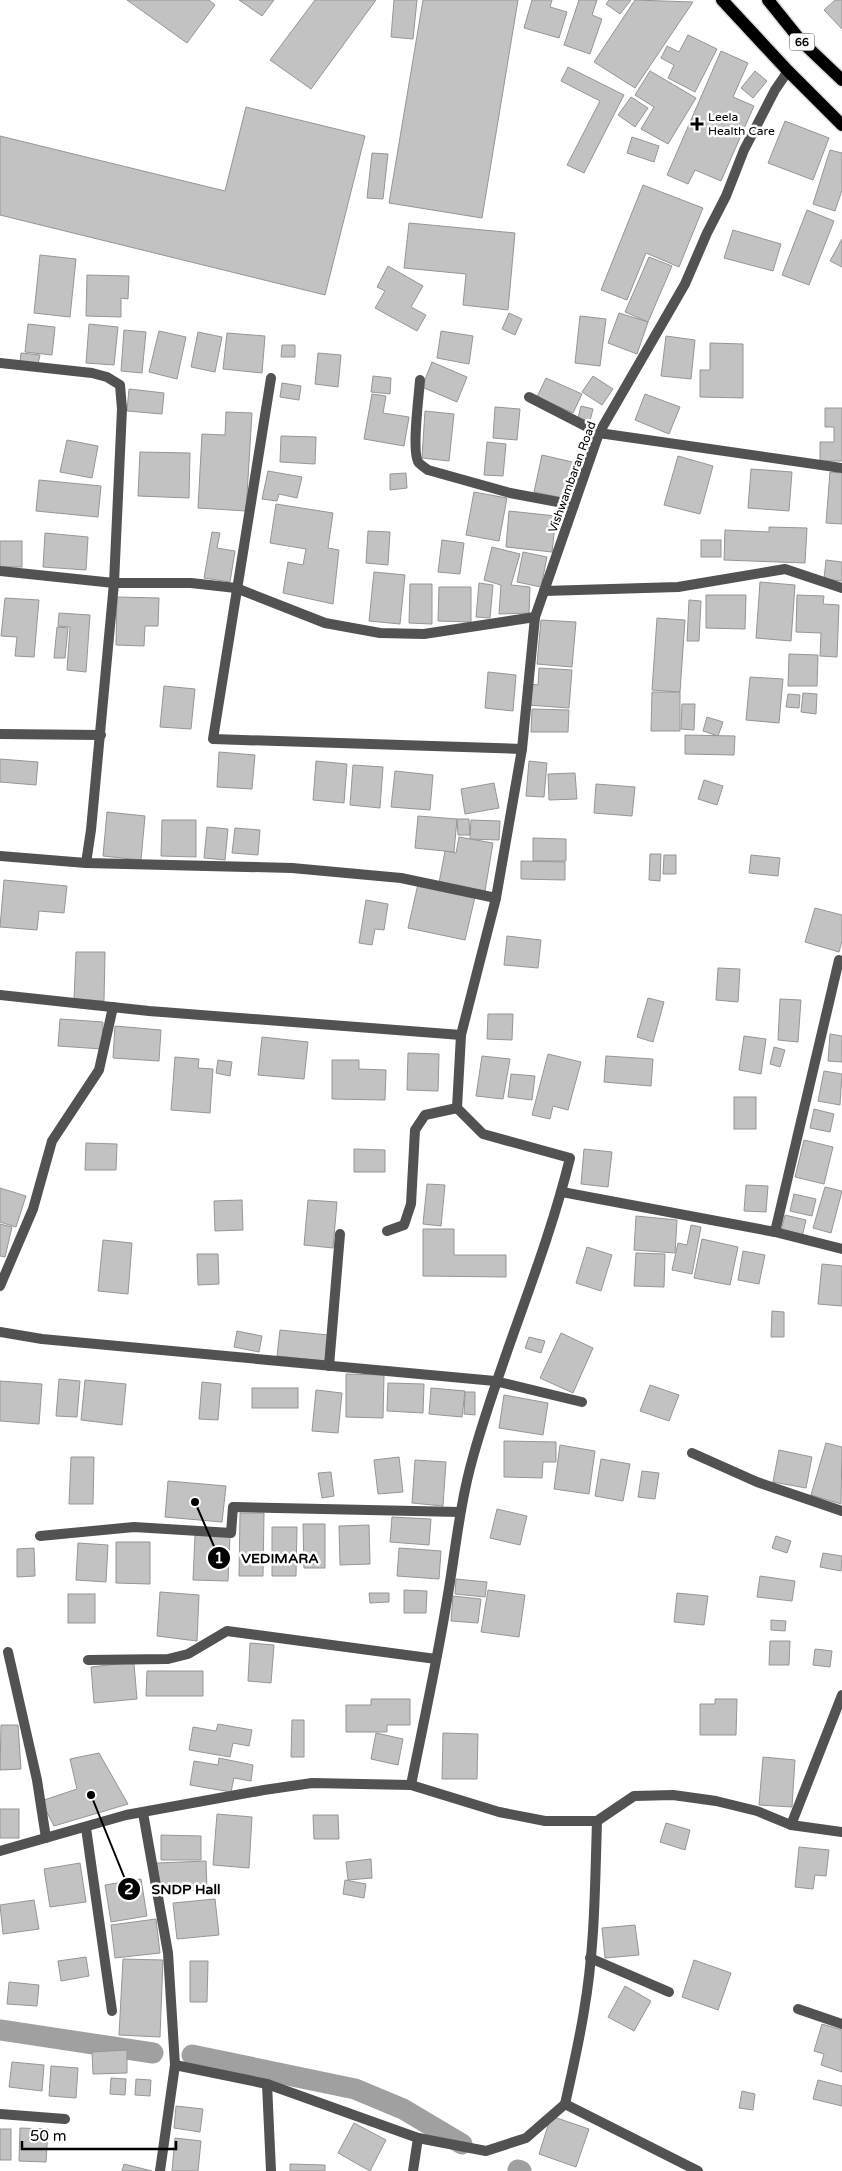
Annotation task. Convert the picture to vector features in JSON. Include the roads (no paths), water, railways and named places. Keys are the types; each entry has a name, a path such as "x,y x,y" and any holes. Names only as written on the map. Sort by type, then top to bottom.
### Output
{"main road":[{"path":"722,0 788,71 842,125"},
{"name":"66","path":"768,0 801,41 842,80"}],"street":[{"name":"Vishwambaran Road","path":"457,1108 461,1035 496,898 522,749 535,617 598,432 685,284 707,233 726,196 744,150 775,90 788,71"},
{"path":"0,363 92,373 107,377 120,384 122,409 114,583 92,830 86,863"},
{"path":"271,378 213,739 522,749"},
{"path":"420,380 415,436 415,454 418,462 428,470 510,493 574,505"},
{"path":"529,397 598,432 842,468"},
{"path":"544,591 678,587 785,569 842,588"},
{"path":"0,571 114,583 191,583 236,588 325,622 380,633 424,634 535,617"},
{"path":"0,734 101,735"},
{"path":"0,856 86,863 292,868 401,878 496,898"},
{"path":"775,1232 839,960"},
{"path":"0,995 113,1007 461,1035"},
{"path":"0,1286 33,1209 52,1141 99,1070 113,1007"},
{"path":"387,1231 404,1225 411,1204 415,1130 425,1115 457,1108 482,1134 570,1158 562,1192 495,1381 473,1457 460,1512 436,1659 411,1784"},
{"path":"562,1192 775,1232 842,1249"},
{"path":"329,1366 340,1234"},
{"path":"0,1332 42,1339 495,1381 582,1402"},
{"path":"692,1453 756,1482 842,1511"},
{"path":"40,1536 134,1527 231,1533 233,1506 460,1512"},
{"path":"88,1660 168,1659 188,1654 227,1631 436,1659"},
{"path":"8,1652 37,1780 46,1838"},
{"path":"791,1825 842,1695"},
{"path":"0,1851 86,1828 126,1815 215,1798 312,1783 411,1784 499,1812 545,1821 597,1820 634,1796 674,1795 716,1801 757,1812 791,1825 842,1832"},
{"path":"143,1813 168,1952 176,2065 160,2171"},
{"path":"176,2065 267,2084 418,2138 486,2151 526,2138 565,2104 585,2010 594,1928 597,1820"},
{"path":"86,1828 112,2011"},
{"path":"590,1958 669,1992"},
{"path":"798,2009 842,2024"},
{"path":"267,2084 271,2171"},
{"path":"565,2104 698,2171"},
{"path":"0,2114 65,2119"},
{"path":"413,2171 418,2138"}],"waterway":[{"path":"0,2030 153,2053"},
{"path":"192,2055 355,2089 403,2109 462,2144"}],"place":[{"name":"Leela Health Care","path":"697,124"},
{"name":"VEDIMARA","path":"195,1502"},
{"name":"SNDP Hall","path":"91,1795"}]}
